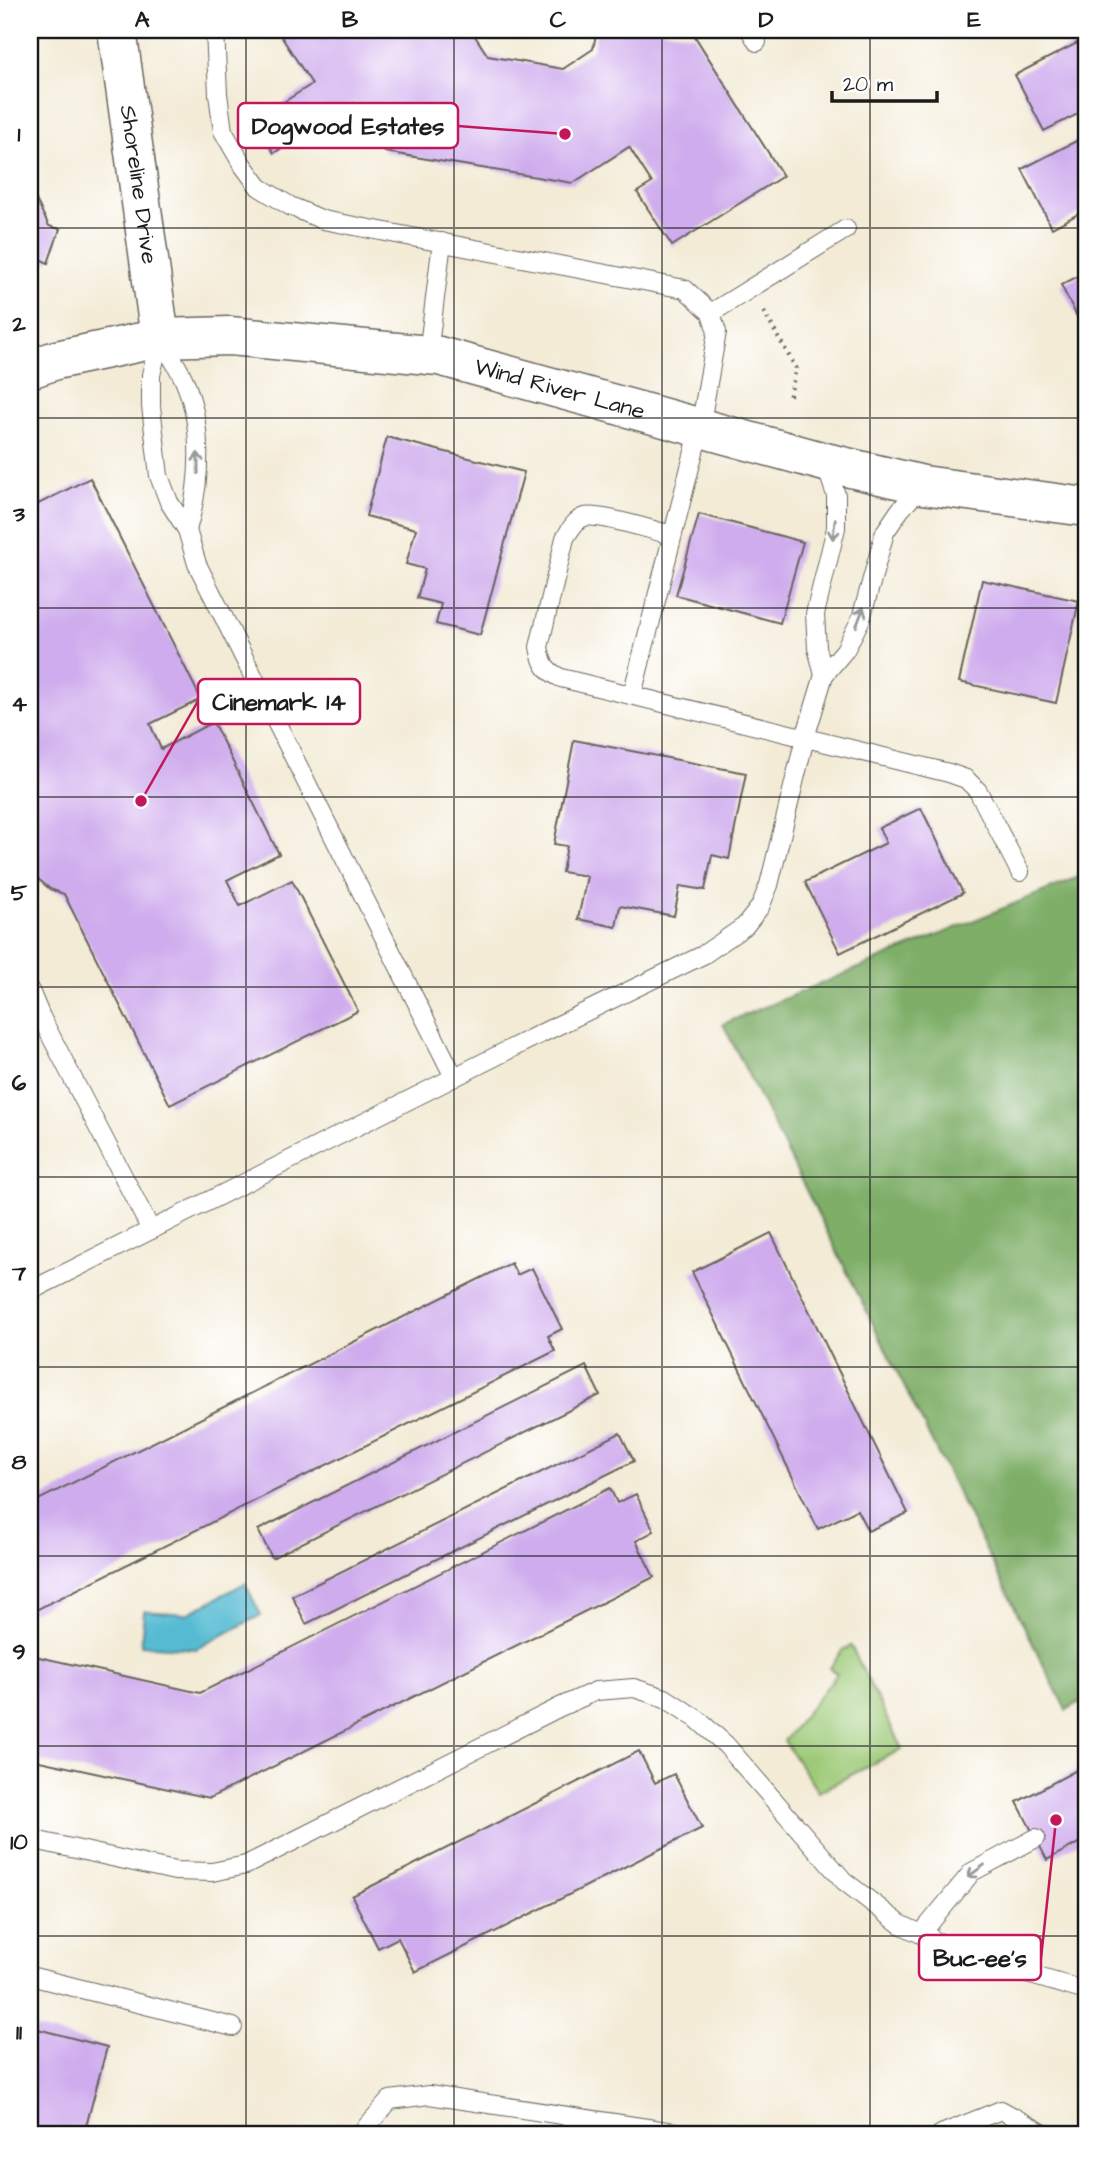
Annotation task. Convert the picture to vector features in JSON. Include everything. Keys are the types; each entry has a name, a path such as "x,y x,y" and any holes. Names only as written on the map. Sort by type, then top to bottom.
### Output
{"street":[{"name":"Shoreline Drive","path":"117,30 160,338"},
{"name":"Wind River Lane","path":"30,369 56,360 160,338 230,336 428,354 825,462 923,485 1086,507"}],"lane":[{"path":"215,30 223,131 259,187 290,206 323,220 685,289 711,313 717,332 700,428 632,695"},
{"path":"711,313 845,229"},
{"path":"428,354 442,242"},
{"path":"160,338 151,375 154,443 159,475 169,502 187,530 197,564 454,1077"},
{"path":"160,338 184,380 193,407 199,463 197,488 187,530"},
{"path":"824,675 817,648 815,614 836,528 836,495 825,462"},
{"path":"30,1291 703,955 745,926 760,907 769,885 824,675 845,650 860,619 885,533 900,510 923,485"},
{"path":"672,535 599,517 583,517 572,526 565,538 539,647 541,661 549,672 561,678 966,779 978,791 1020,872"},
{"path":"30,991 151,1230"},
{"path":"30,1839 175,1871 212,1872 246,1865 560,1707 596,1691 634,1688 665,1698 697,1718 726,1745 844,1881 900,1924 972,1958 1084,1985"},
{"path":"921,1934 971,1872 1036,1839"},
{"path":"30,1976 233,2027"},
{"path":"360,2134 390,2100 429,2095 687,2134"},
{"path":"941,2134 1001,2110 1044,2134"}],"path":[{"path":"764,312 796,368 789,399"}],"green space":[{"path":"1086,874 1086,1699 1066,1710 723,1024"},
{"path":"851,1646 902,1749 818,1792 784,1741 837,1674 830,1668 842,1650"}],"water":[{"path":"245,1583 261,1615 196,1649 141,1645 144,1611 187,1614"}],"building":[{"path":"277,30 471,30 488,56 563,69 593,49 597,30 663,30 694,35 783,176 672,246 637,192 652,183 629,147 573,183 385,152 354,103 274,153 254,121 312,84"},
{"path":"1077,43 1086,61 1086,110 1044,131 1015,75"},
{"path":"1086,136 1086,210 1052,228 1022,169"},
{"path":"30,188 49,226 60,229 48,263 38,258 30,262"},
{"path":"1086,272 1086,334 1061,285"},
{"path":"387,437 524,472 480,635 436,624 441,604 417,598 425,569 406,564 416,529 366,516"},
{"path":"90,478 201,699 150,724 161,749 213,722 279,854 227,880 240,906 292,880 358,1011 170,1105 64,894 50,889 30,872 30,508"},
{"path":"699,514 803,542 780,623 676,595"},
{"path":"982,580 1079,601 1056,703 959,682"},
{"path":"574,740 746,773 729,859 712,855 705,890 680,886 674,916 620,906 616,927 578,919 587,876 562,872 567,846 554,844"},
{"path":"921,808 963,893 840,953 805,882 886,843 879,828"},
{"path":"771,1233 908,1513 868,1531 857,1510 818,1529 692,1272"},
{"path":"511,1263 517,1275 532,1268 562,1329 548,1336 555,1351 30,1613 30,1504"},
{"path":"586,1366 600,1395 272,1558 258,1530"},
{"path":"620,1433 634,1461 306,1624 292,1596"},
{"path":"610,1488 617,1503 636,1494 654,1531 636,1541 654,1577 210,1798 30,1759 30,1655 200,1693"},
{"path":"639,1751 655,1783 674,1774 702,1828 415,1972 398,1938 378,1948 352,1896"},
{"path":"1086,1765 1086,1839 1047,1860 1017,1802"},
{"path":"30,2027 107,2047 84,2134 30,2134"}],"place":[{"name":"Dogwood Estates","path":"565,134"},
{"name":"Cinemark 14","path":"141,801"},
{"name":"Buc-ee's","path":"1056,1820"}]}
